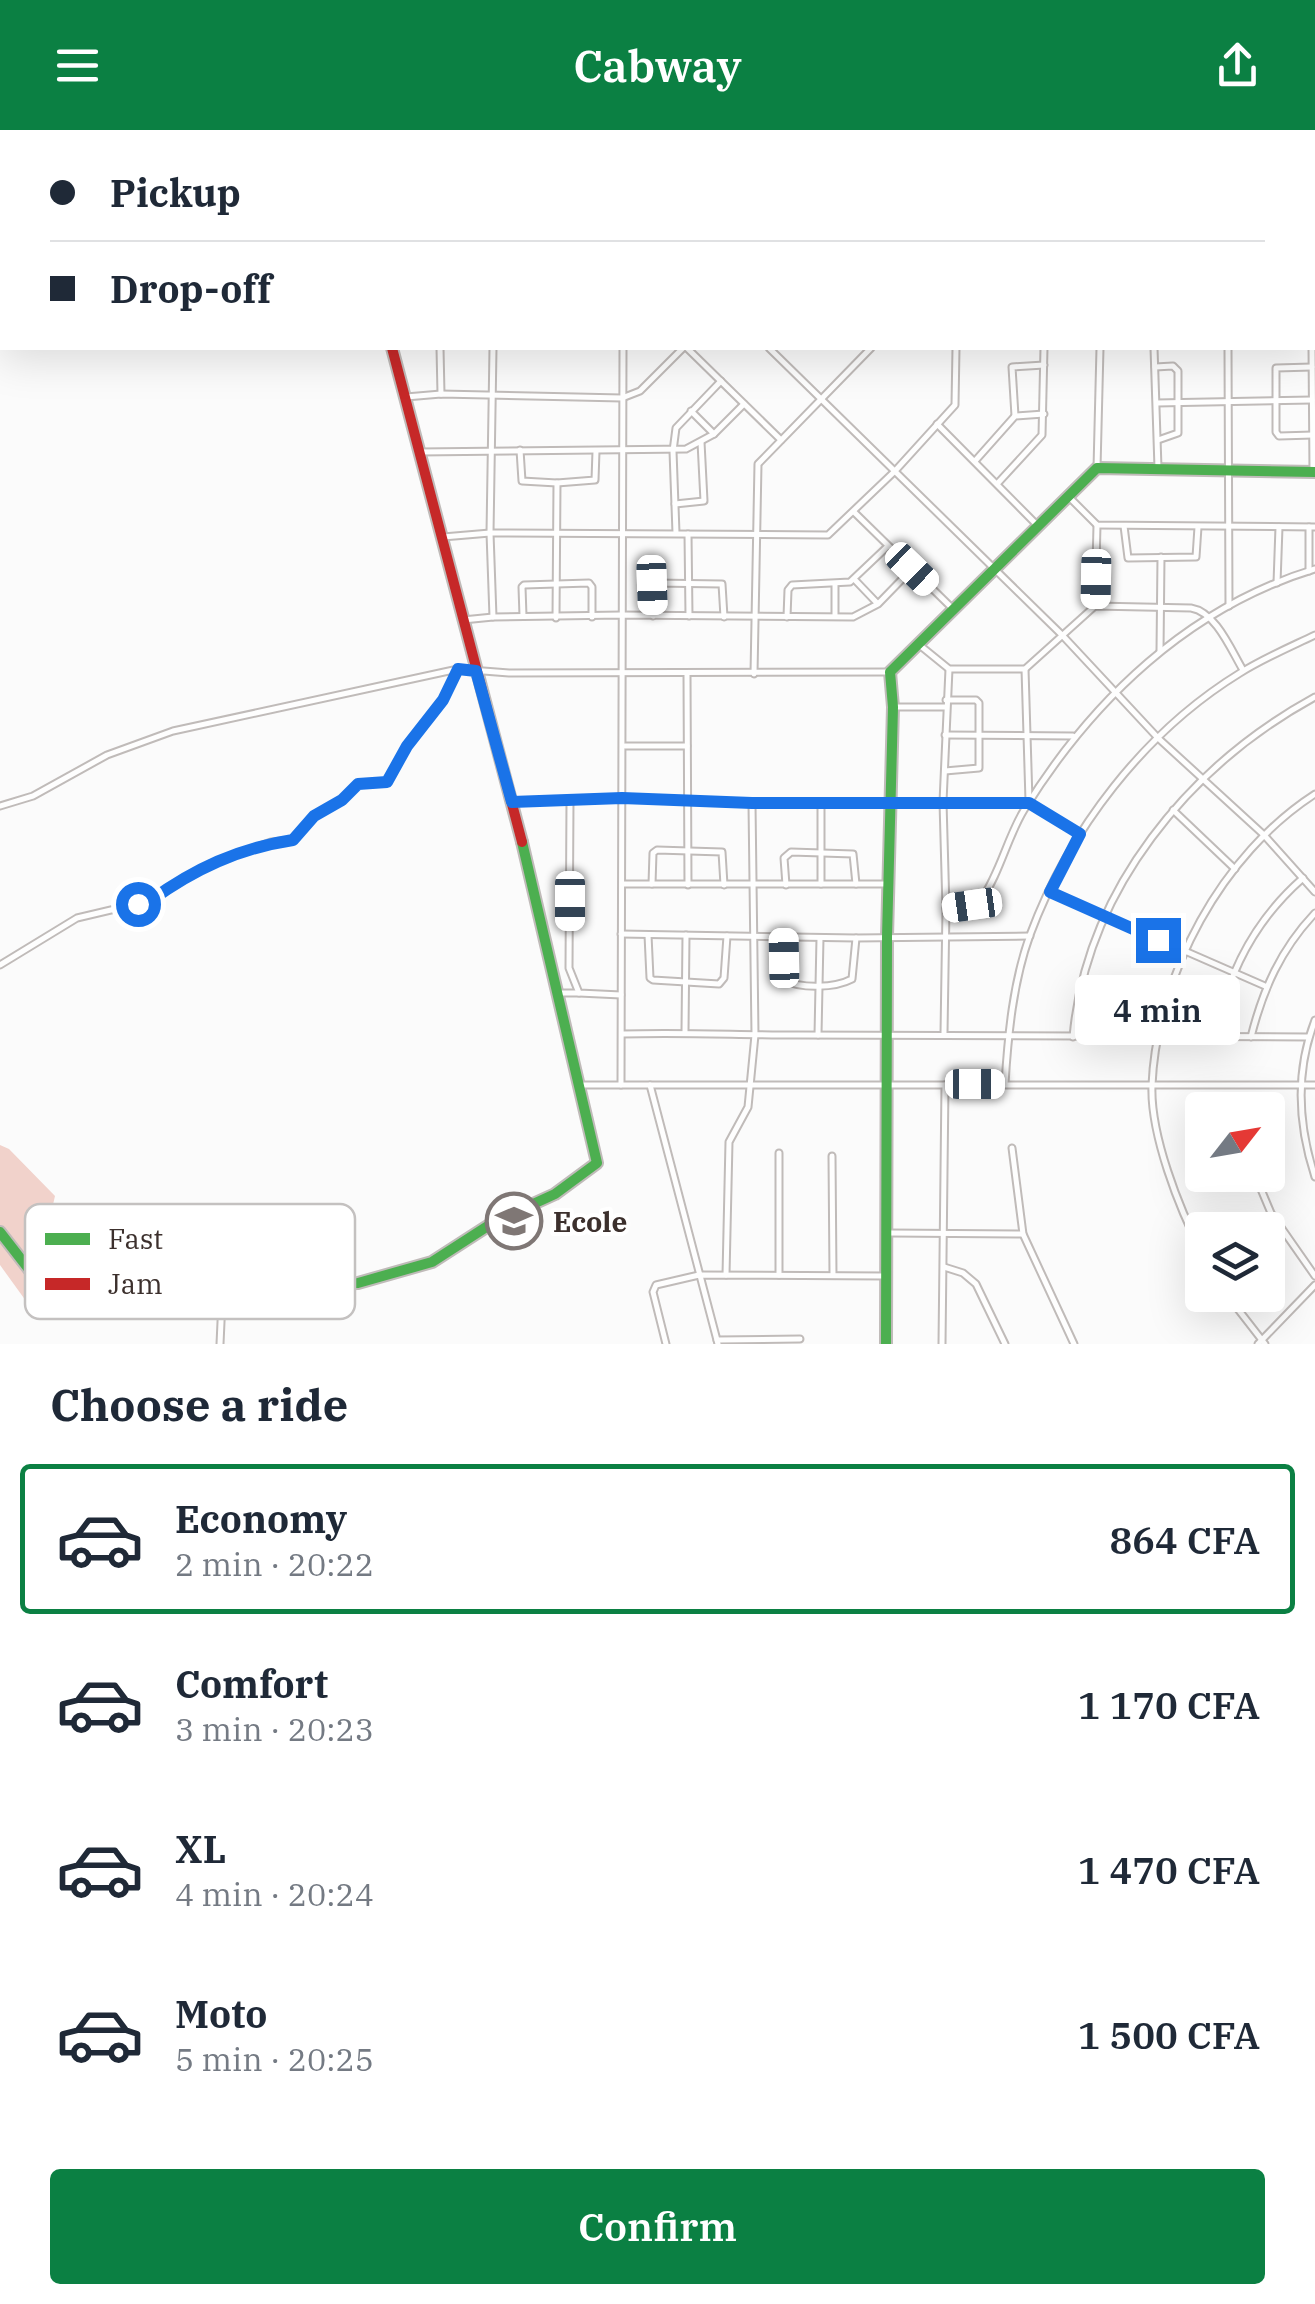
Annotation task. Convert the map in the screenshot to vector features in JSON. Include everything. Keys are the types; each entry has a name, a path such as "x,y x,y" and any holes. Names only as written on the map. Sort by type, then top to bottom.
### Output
{"street":[{"path":"355,1283 432,1262 494,1222 555,1194 597,1163 512,802 393,350"},
{"path":"440,350 440,394"},
{"path":"493,350 493,616"},
{"path":"621,1085 622,350"},
{"path":"406,397 440,394 622,398 640,391 683,350"},
{"path":"687,350 780,440"},
{"path":"771,350 1062,635 1158,738 1264,835 1315,892"},
{"path":"754,674 758,464 864,350"},
{"path":"440,537 490,533 828,535 956,403 956,350"},
{"path":"997,484 1038,441 1044,414 1044,350"},
{"path":"1097,468 1100,350"},
{"path":"1154,350 1158,471"},
{"path":"1228,350 1228,606"},
{"path":"0,806 21,802 106,755 172,731 458,669 622,674 890,672 1097,468 1314,472 1312,350"},
{"path":"1015,416 1012,367 1044,366"},
{"path":"1155,367 1177,368 1180,403 1178,433 1158,440"},
{"path":"1312,367 1277,367 1276,401 1278,435 1312,436"},
{"path":"676,533 676,428 721,380"},
{"path":"1157,403 1312,400"},
{"path":"419,452 688,449 714,434 744,404"},
{"path":"692,411 714,434"},
{"path":"974,462 1015,416 1044,414"},
{"path":"937,424 1037,525"},
{"path":"675,504 704,500 701,442"},
{"path":"520,450 522,481 557,483 595,480 596,451"},
{"path":"556,618 557,483"},
{"path":"946,909 981,900 1029,803 1073,736 1115,692 1160,651 1228,606 1312,570 1312,526 1097,525 1067,495"},
{"path":"853,511 952,608"},
{"path":"1096,606 1097,525"},
{"path":"1124,526 1126,558 1196,557 1198,527"},
{"path":"1278,583 1280,526"},
{"path":"688,534 689,616"},
{"path":"786,618 792,584 855,580 888,546"},
{"path":"1160,651 1161,558"},
{"path":"463,620 493,616 861,615 878,604 912,569"},
{"path":"855,580 878,604"},
{"path":"524,617 522,587 526,584 590,585 592,617"},
{"path":"652,616 653,584 724,584 724,617"},
{"path":"835,584 835,617"},
{"path":"917,643 949,669 1025,669 1096,606 1198,609 1210,618 1244,670"},
{"path":"1005,1084 1008,1034 1030,936 1080,834 1112,787 1158,738 1244,670 1315,635"},
{"path":"0,965 77,918 150,901 203,866 271,842 293,840 314,816 342,800 358,784 387,782 407,746 443,700 458,669"},
{"path":"944,1033 943,802 949,669"},
{"path":"1025,669 1029,803"},
{"path":"886,1344 886,936 893,707 890,672"},
{"path":"687,674 688,885"},
{"path":"1073,1037 1083,982 1107,918 1120,886 1145,845 1203,779 1251,736 1315,698"},
{"path":"893,707 978,701 978,770 945,771"},
{"path":"945,736 1073,736"},
{"path":"624,746 687,746"},
{"path":"1185,1217 1162,1150 1152,1086 1169,994 1184,951 1216,893 1264,835 1315,794"},
{"path":"512,802 622,798 752,803 1029,803 1080,834"},
{"path":"570,801 570,968 578,993"},
{"path":"821,802 821,884"},
{"path":"726,1276 728,1142 748,1106 756,1035 752,803"},
{"path":"1173,810 1235,870"},
{"path":"652,884 654,851 722,852 724,885"},
{"path":"786,885 787,854 821,852 853,854 856,884"},
{"path":"1216,1036 1224,998 1260,923 1302,878"},
{"path":"623,884 890,884"},
{"path":"1050,892 1265,986"},
{"path":"1251,1037 1265,986 1293,937 1315,912"},
{"path":"621,934 1030,936"},
{"path":"648,935 650,978 656,982 722,981 726,936"},
{"path":"685,1032 686,935"},
{"path":"783,937 784,980 820,986 852,979 856,938"},
{"path":"818,1035 820,937"},
{"path":"558,993 621,996"},
{"path":"1315,1020 1308,1037 1300,1128 1315,1178"},
{"path":"621,1034 1308,1037"},
{"path":"942,1344 945,1084"},
{"path":"581,1085 1315,1085"},
{"path":"650,1085 718,1342 800,1339"},
{"path":"1012,1148 1023,1234 1072,1342 1063,1344"},
{"path":"779,1153 779,1276"},
{"path":"832,1156 833,1275"},
{"path":"1262,1192 1271,1213 1315,1276"},
{"path":"0,1232 25,1262"},
{"path":"888,1233 1023,1234"},
{"path":"944,1267 963,1273 976,1284 1005,1344"},
{"path":"666,1344 653,1287 699,1275 886,1276"},
{"path":"1240,1312 1261,1343 1315,1285"},
{"path":"220,1344 221,1319"}],"shaded area":[{"path":"0,1145 9,1149 55,1196 53,1204 25,1204 25,1300 0,1265"}],"traffic: fast":[{"path":"886,1344 887,937 893,707 890,672 1097,468 1315,472"},
{"path":"355,1283 432,1262 494,1222 555,1194 597,1163 522,842"},
{"path":"0,1232 25,1264"}],"traffic: jam":[{"path":"393,350 522,842"}],"place":[{"name":"Ecole","path":"514,1221"}],"route":[{"path":"138,904 150,901 210,864 271,842 293,840 314,816 342,800 358,784 387,782 407,746 443,700 458,669 476,671 512,802 622,798 752,803 1029,803 1080,834 1050,892 1158,940"}]}
